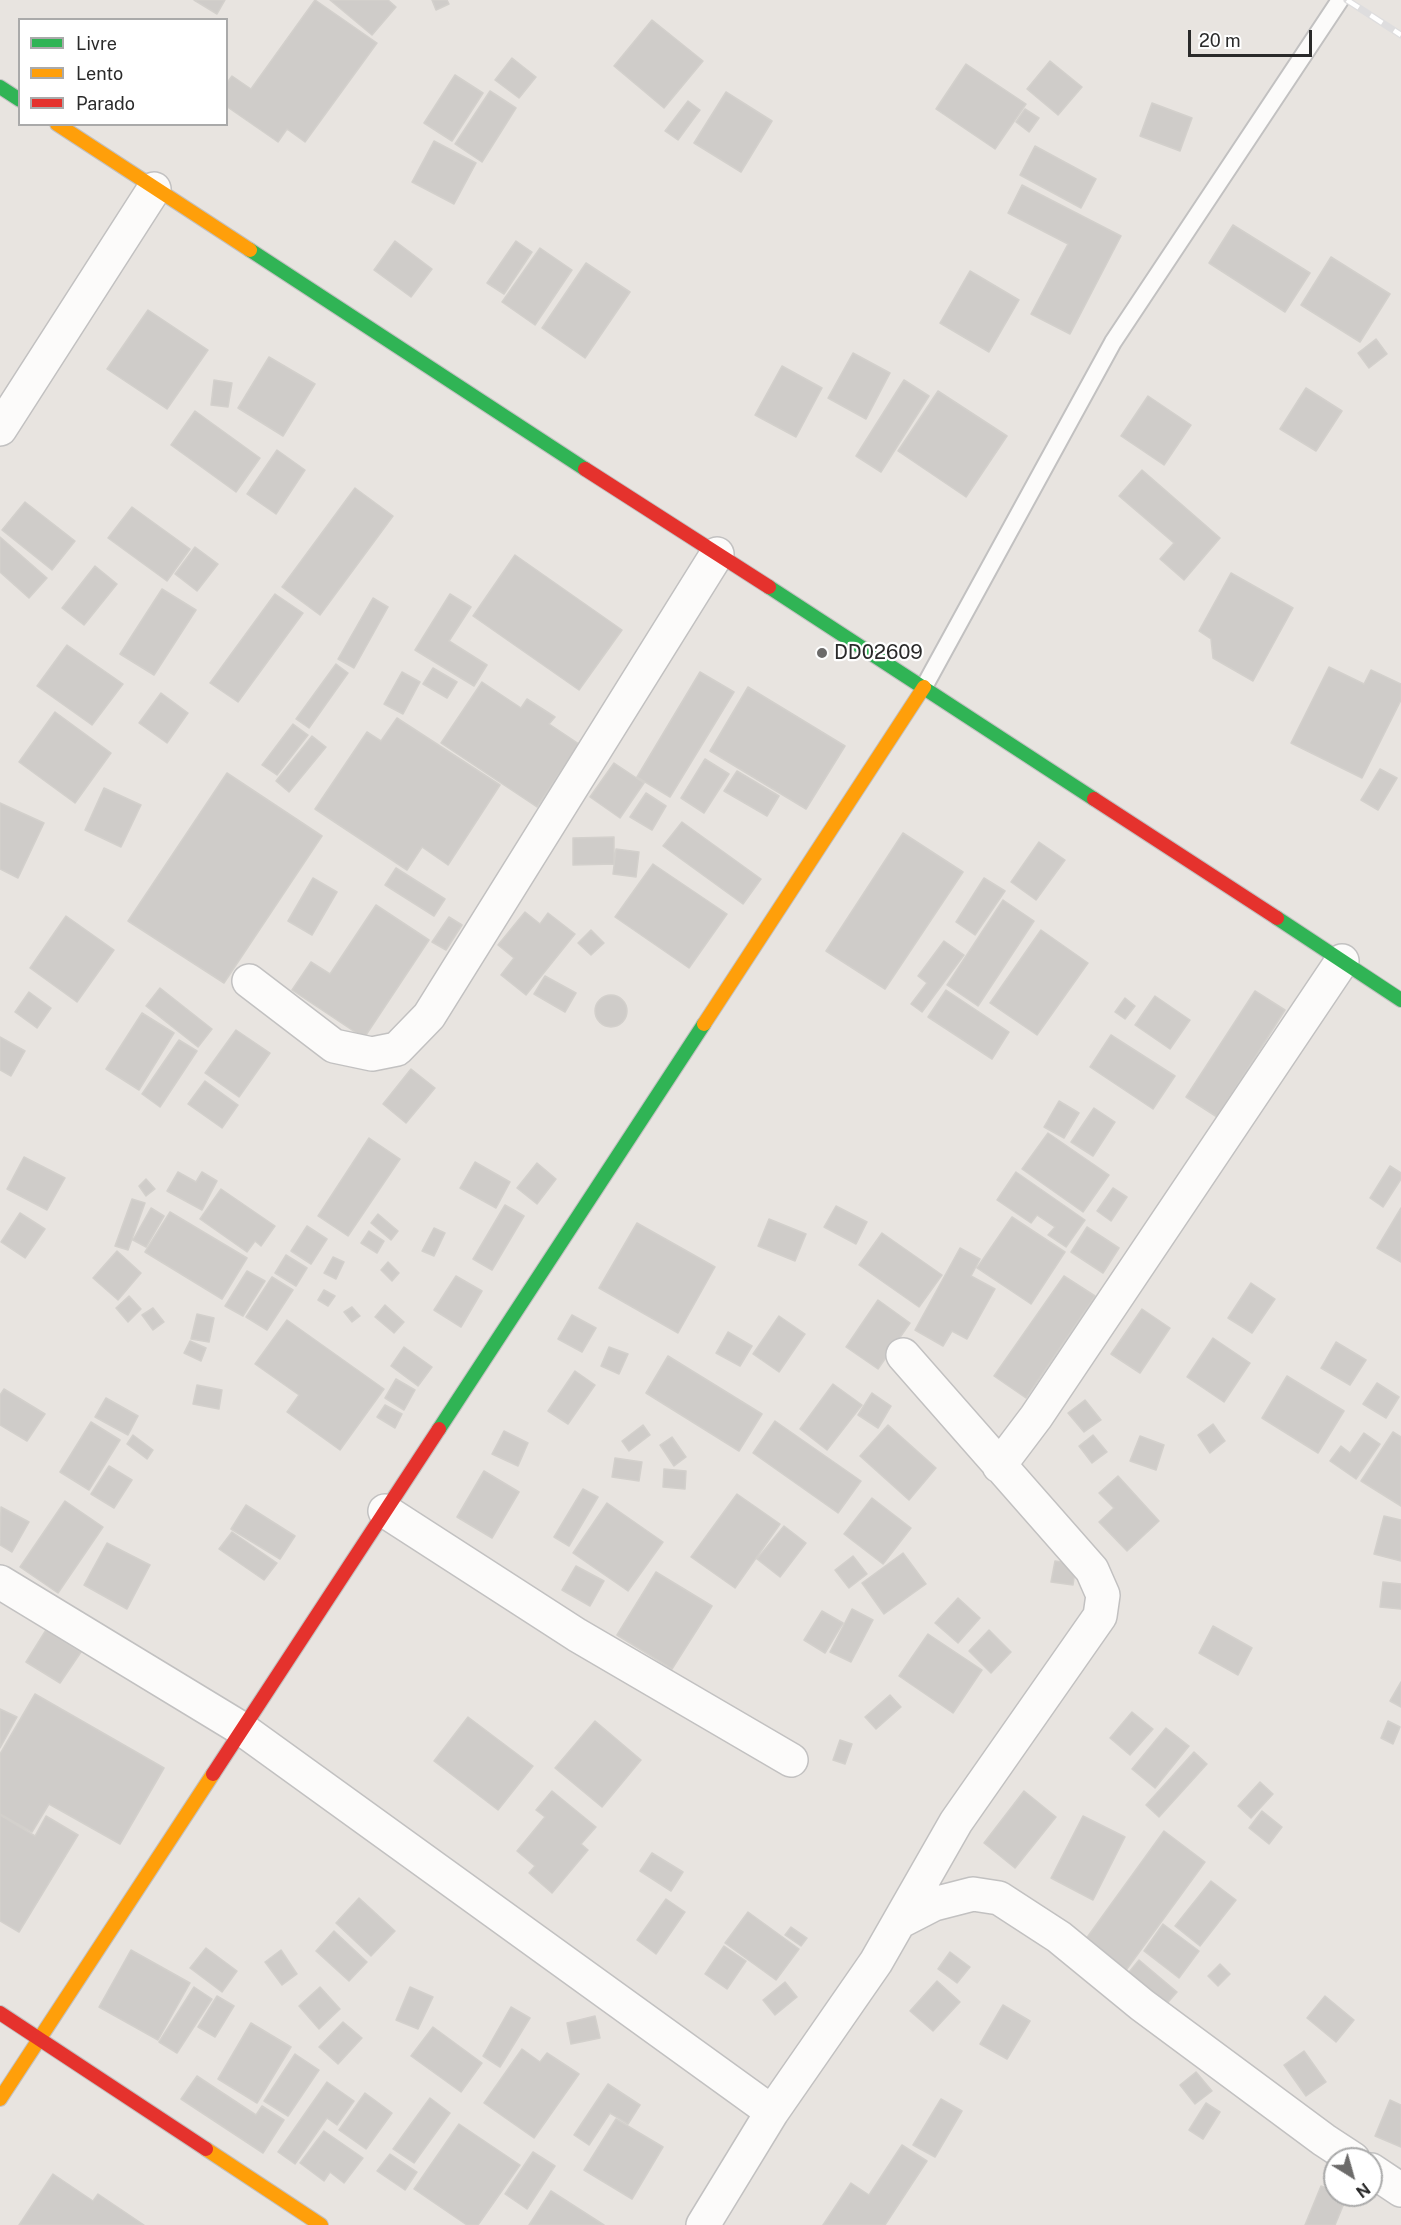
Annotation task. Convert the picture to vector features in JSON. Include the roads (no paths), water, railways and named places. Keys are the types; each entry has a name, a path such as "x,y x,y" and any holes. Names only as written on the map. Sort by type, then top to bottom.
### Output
{"street":[{"path":"0,87 18,99"},
{"path":"60,126 1401,1000"},
{"path":"0,429 154,189"},
{"path":"249,981 333,1046 372,1054 397,1048 429,1016 717,554"},
{"path":"0,2099 924,687"},
{"path":"999,1466 1036,1418 1342,962"},
{"path":"703,2225 772,2112 876,1962 957,1822 1100,1616 1103,1595 1092,1570 903,1355"},
{"path":"385,1511 577,1635 791,1760"},
{"path":"0,1582 242,1729 772,2112"},
{"path":"899,1922 934,1904 973,1894 999,1898 1059,1937 1151,2012 1335,2147"},
{"path":"0,2013 310,2222"},
{"path":"1383,2178 1401,2190"}],"lane":[{"path":"924,687 1113,342 1340,0"}],"railway":[{"path":"1347,0 1401,35"}],"place":[{"name":"DD02609","path":"822,653"}]}
